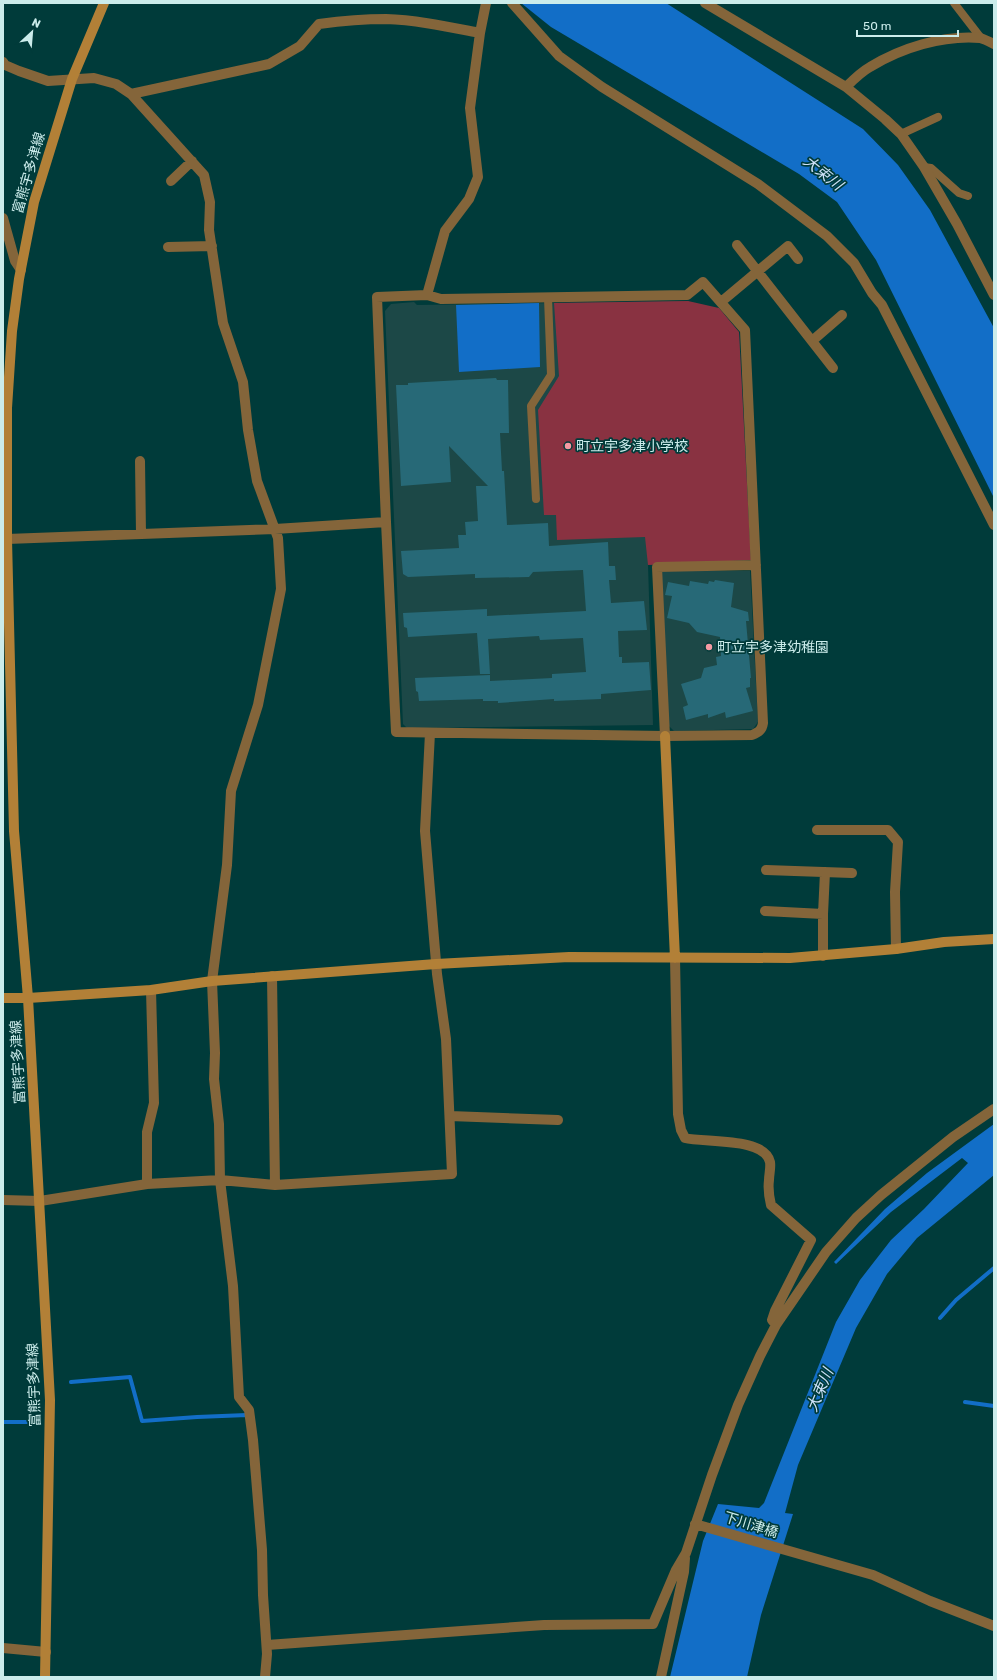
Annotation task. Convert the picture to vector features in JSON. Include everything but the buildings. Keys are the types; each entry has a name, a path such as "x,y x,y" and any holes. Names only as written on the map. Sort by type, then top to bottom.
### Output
{"main road":[{"name":"富熊宇多津線","path":"45,1677 50,1400 28,998 14,831 7,539 7,408 12,331 21,270 34,202 72,79 104,3"},
{"path":"665,736 675,958"},
{"path":"3,998 28,998 151,990 212,981 436,964 569,957 790,958 896,949 944,942 994,939"}],"street":[{"path":"427,295 445,231 469,199 478,177 470,108 480,33 486,3"},
{"path":"512,3 559,56 602,87 758,184 827,236 854,263 872,293 882,305 994,525"},
{"path":"705,3 846,87 901,134 924,167 957,224 994,295"},
{"path":"131,94 269,64 300,46 319,24 352,20 387,19 429,24 480,33"},
{"path":"846,87 868,68 892,55 921,45 949,39 981,38 994,44"},
{"path":"3,62 19,71 48,81 94,78 116,84 131,94 204,174 210,202 209,230 224,323 232,353 243,382 248,430 257,482 278,538 281,589 258,705 231,791 226,865 212,981 215,1054 214,1079 220,1124 220,1180 232,1286 239,1397 249,1410 254,1440 262,1550 267,1654 265,1677"},
{"path":"171,181 192,161"},
{"path":"3,218 15,261 21,270"},
{"path":"737,245 833,368"},
{"path":"168,247 212,246"},
{"path":"721,302 788,246 798,259"},
{"path":"703,282 745,330 763,723 762,728 758,733 752,735 665,736 396,732 377,297 427,295 441,299 548,298 687,295 703,282"},
{"path":"812,341 842,315"},
{"path":"140,461 141,534"},
{"path":"7,539 275,529 386,522"},
{"path":"665,736 656,567 756,565"},
{"path":"3,1200 40,1201 147,1184 220,1180 275,1185 452,1174 446,1039 436,964 425,831 430,733"},
{"path":"817,830 888,830 898,842 895,892 896,949"},
{"path":"766,870 852,873"},
{"path":"823,956 825,872"},
{"path":"764,911 823,914"},
{"path":"675,958 678,1114 681,1130 685,1138 692,1140 731,1142 762,1150 767,1154 770,1162 769,1187 771,1205 811,1240 775,1311 772,1320 776,1325"},
{"path":"272,976 275,1185"},
{"path":"147,1184 146,1132 154,1103 151,990"},
{"path":"266,1645 544,1625 653,1624 676,1570 686,1553 699,1524 712,1475 738,1405 776,1325 826,1252 856,1218 880,1195 953,1137 994,1109"},
{"path":"450,1116 558,1120"},
{"name":"下川津橋","path":"699,1524 873,1575 930,1602 994,1626"},
{"path":"661,1677 684,1572 686,1553"},
{"path":"3,1648 46,1652"}],"lane":[{"path":"954,3 981,38"},
{"path":"901,134 938,117"},
{"path":"924,167 931,168 959,193 968,196"},
{"path":"536,499 531,406 551,376 548,298"}],"shaded area":[{"name":"町立宇多津小学校","path":"688,301 739,332 751,560 648,565 653,725 407,728 403,724 385,311 391,304 414,302 417,305"},
{"path":"688,301 719,308 739,332 751,560 648,565 645,537 557,540 556,515 544,515 538,410 559,376 554,303"},
{"name":"町立宇多津幼稚園","path":"661,571 750,571 758,722 753,729 674,731 667,724"}],"water":[{"name":"大束川","path":"521,3 666,3 863,129 898,165 930,210 994,328 994,498 876,260 837,202 799,174 551,27"},
{"path":"539,303 540,367 459,372 456,305"},
{"name":"大束川","path":"994,1124 994,1175 917,1238 887,1274 856,1328 798,1465 785,1513 793,1514 761,1615 747,1677 670,1677 703,1541 718,1504 759,1508 764,1503 836,1322 860,1280 891,1240 924,1209 968,1163 962,1158 891,1212 836,1264 834,1262 885,1209 927,1173"}],"waterway":[{"path":"940,1318 956,1300 994,1268"},
{"path":"71,1382 130,1377 142,1421 247,1415 247,1417"},
{"path":"965,1402 994,1406"},
{"path":"3,1422 37,1422"}],"place":[{"name":"町立宇多津小学校","path":"568,446"},
{"name":"町立宇多津幼稚園","path":"709,647"}]}
